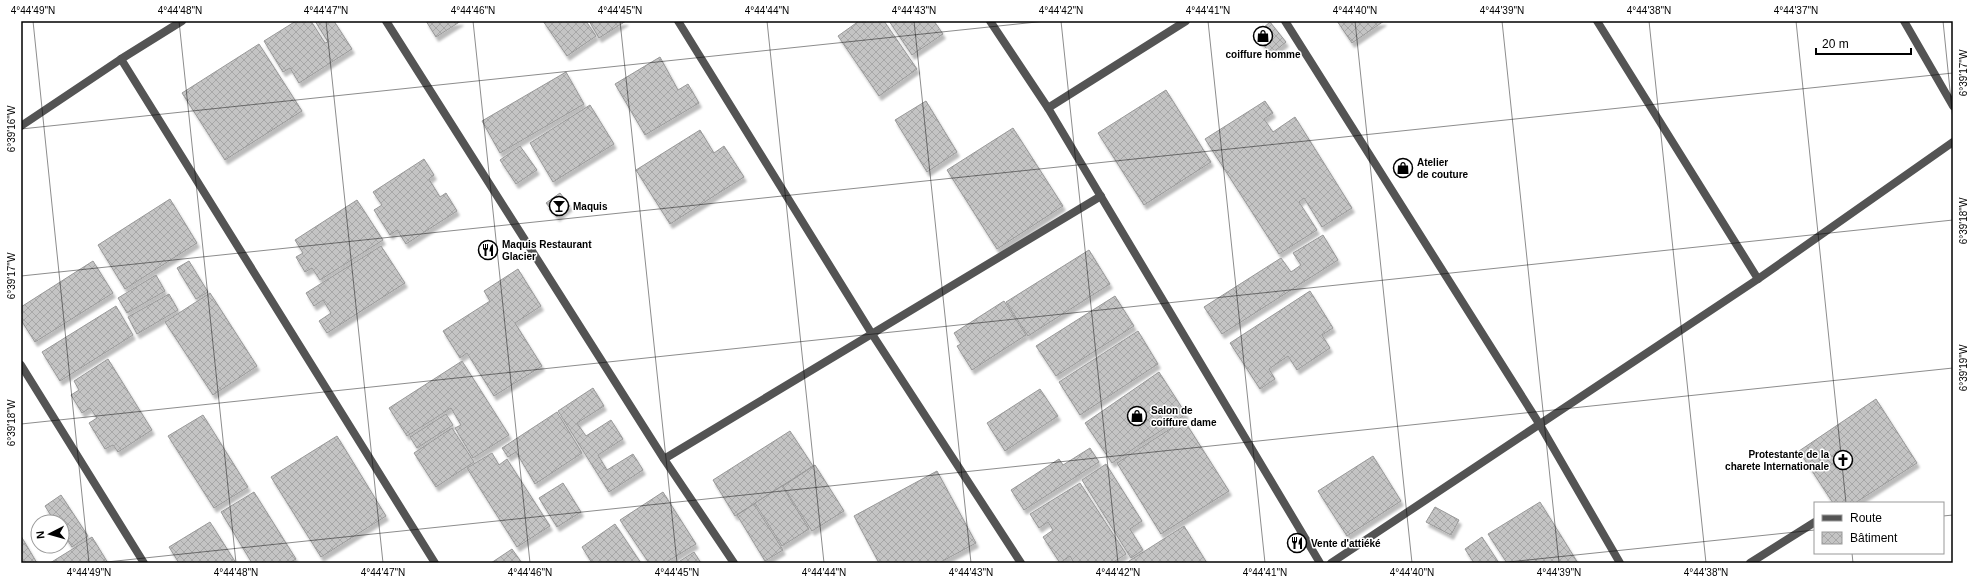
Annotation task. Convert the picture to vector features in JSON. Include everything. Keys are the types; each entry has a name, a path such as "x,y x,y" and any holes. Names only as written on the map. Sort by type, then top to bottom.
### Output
{"street":[{"path":"21,126 121,59 182,21"},
{"path":"386,21 664,459 734,563"},
{"path":"678,21 872,334 1021,563"},
{"path":"990,21 1048,108 1320,563"},
{"path":"1048,108 1186,21"},
{"path":"1285,21 1540,425 1620,563"},
{"path":"1596,21 1758,279"},
{"path":"1904,21 1953,106"},
{"path":"121,59 435,563"},
{"path":"1332,563 1758,279 1953,142"},
{"path":"664,459 1101,196"},
{"path":"21,365 144,563"},
{"path":"1750,563 1814,523"}],"building":[{"path":"296,21 311,21 325,43 328,42 315,21 334,21 352,49 299,83 290,68 283,72 264,41"},
{"path":"426,21 461,21 436,37"},
{"path":"543,21 586,21 596,36 567,56"},
{"path":"589,21 626,21 599,38"},
{"path":"859,21 884,21 917,69 879,96 838,36"},
{"path":"889,21 934,21 943,34 912,55"},
{"path":"1337,21 1384,21 1352,43"},
{"path":"1270,22 1286,42 1271,54 1255,35"},
{"path":"259,44 302,111 225,160 182,93"},
{"path":"660,57 678,90 688,84 699,103 645,135 615,84"},
{"path":"566,72 584,104 500,153 482,121"},
{"path":"1166,90 1211,162 1144,205 1098,133"},
{"path":"926,101 957,152 927,172 895,120"},
{"path":"1265,101 1273,113 1264,119 1273,132 1295,117 1352,208 1322,227 1304,198 1299,202 1317,230 1279,254 1205,139"},
{"path":"590,105 614,144 553,182 530,143"},
{"path":"1013,128 1063,206 997,249 947,170"},
{"path":"700,130 714,153 724,146 744,177 670,224 636,170"},
{"path":"520,146 537,170 516,184 500,160"},
{"path":"424,159 434,175 429,179 440,197 446,193 457,211 406,244 397,230 390,235 374,210 382,205 373,192"},
{"path":"560,193 570,206 557,217 546,203"},
{"path":"170,199 197,243 125,289 98,245"},
{"path":"357,200 383,240 320,280 312,268 305,272 296,257 303,253 295,240"},
{"path":"1323,235 1338,260 1222,334 1204,307 1281,258 1291,272 1301,265 1293,253"},
{"path":"381,246 405,283 327,333 319,321 331,313 323,300 314,306 306,293"},
{"path":"1089,250 1110,284 1028,336 1006,302"},
{"path":"93,261 113,293 35,342 21,320 21,307"},
{"path":"189,261 208,292 196,299 177,268"},
{"path":"518,269 541,306 515,323 542,366 494,396 467,353 460,358 443,331 490,301 484,291"},
{"path":"156,275 165,291 127,313 118,298"},
{"path":"1310,291 1333,328 1322,335 1330,348 1297,370 1288,356 1269,369 1275,379 1260,389 1230,343"},
{"path":"210,293 257,366 213,395 165,322"},
{"path":"169,294 178,310 137,334 128,317"},
{"path":"1115,296 1134,326 1056,376 1036,346"},
{"path":"1004,301 1026,335 972,370 957,346 961,344 954,333"},
{"path":"116,306 133,335 60,381 42,352"},
{"path":"1138,331 1158,364 1080,415 1059,382"},
{"path":"108,359 152,430 118,452 113,445 105,449 89,423 97,418 90,408 82,413 71,395 79,390 74,381"},
{"path":"462,361 509,435 473,458 455,428 461,425 451,408 407,436 389,408"},
{"path":"1159,372 1186,414 1112,463 1085,423"},
{"path":"593,388 604,406 577,423 586,436 611,420 623,439 598,455 607,470 633,454 643,470 609,492 558,411"},
{"path":"1040,389 1058,416 1005,451 987,423"},
{"path":"1876,399 1917,463 1857,502 1832,502 1799,451"},
{"path":"557,412 582,453 535,484 516,452 508,457 502,448"},
{"path":"446,414 453,425 417,448 410,437"},
{"path":"203,415 248,487 214,508 168,436"},
{"path":"1184,420 1229,491 1161,534 1117,463"},
{"path":"452,428 474,462 436,487 414,453"},
{"path":"790,431 813,466 735,516 713,480"},
{"path":"337,436 386,516 321,557 271,477"},
{"path":"1090,448 1099,462 1024,510 1011,490 1059,459 1063,465"},
{"path":"492,453 499,465 507,459 550,526 517,547 467,468"},
{"path":"1373,456 1401,501 1347,536 1318,491"},
{"path":"1106,464 1142,521 1130,529 1143,550 1131,558 1082,480"},
{"path":"815,465 844,511 812,531 783,486"},
{"path":"937,471 976,543 939,563 879,563 854,516"},
{"path":"563,483 581,512 557,527 539,498"},
{"path":"1080,483 1126,554 1112,563 1074,563 1070,556 1060,563 1043,537 1053,530 1048,522 1039,528 1030,514"},
{"path":"782,486 809,529 782,546 755,503"},
{"path":"254,492 296,559 289,563 252,563 221,512"},
{"path":"663,492 696,544 665,563 649,563 620,520"},
{"path":"61,495 88,536 72,547 70,544 70,514 50,514 45,506"},
{"path":"1540,502 1578,563 1507,563 1488,534"},
{"path":"754,504 783,550 765,561 737,515"},
{"path":"1435,507 1459,520 1451,535 1426,522"},
{"path":"210,522 236,563 179,563 169,547"},
{"path":"615,524 641,563 592,563 582,547"},
{"path":"1184,526 1207,563 1126,563"},
{"path":"21,536 30,551 30,554 32,554 37,563 21,563"},
{"path":"92,537 108,563 50,563 65,554 70,554 70,551"},
{"path":"1482,537 1499,563 1474,563 1465,549"},
{"path":"512,549 522,563 491,563"},
{"path":"694,552 701,563 677,563"}],"place":[{"name":"coiffure homme","path":"1263,36"},
{"name":"Atelier de couture","path":"1403,168"},
{"name":"Maquis","path":"559,206"},
{"name":"Maquis Restaurant Glacier","path":"488,250"},
{"name":"Salon de coiffure dame","path":"1137,416"},
{"name":"Protestante de la charete Internationale","path":"1843,460"},
{"name":"Vente d'attiéké","path":"1297,543"}]}
